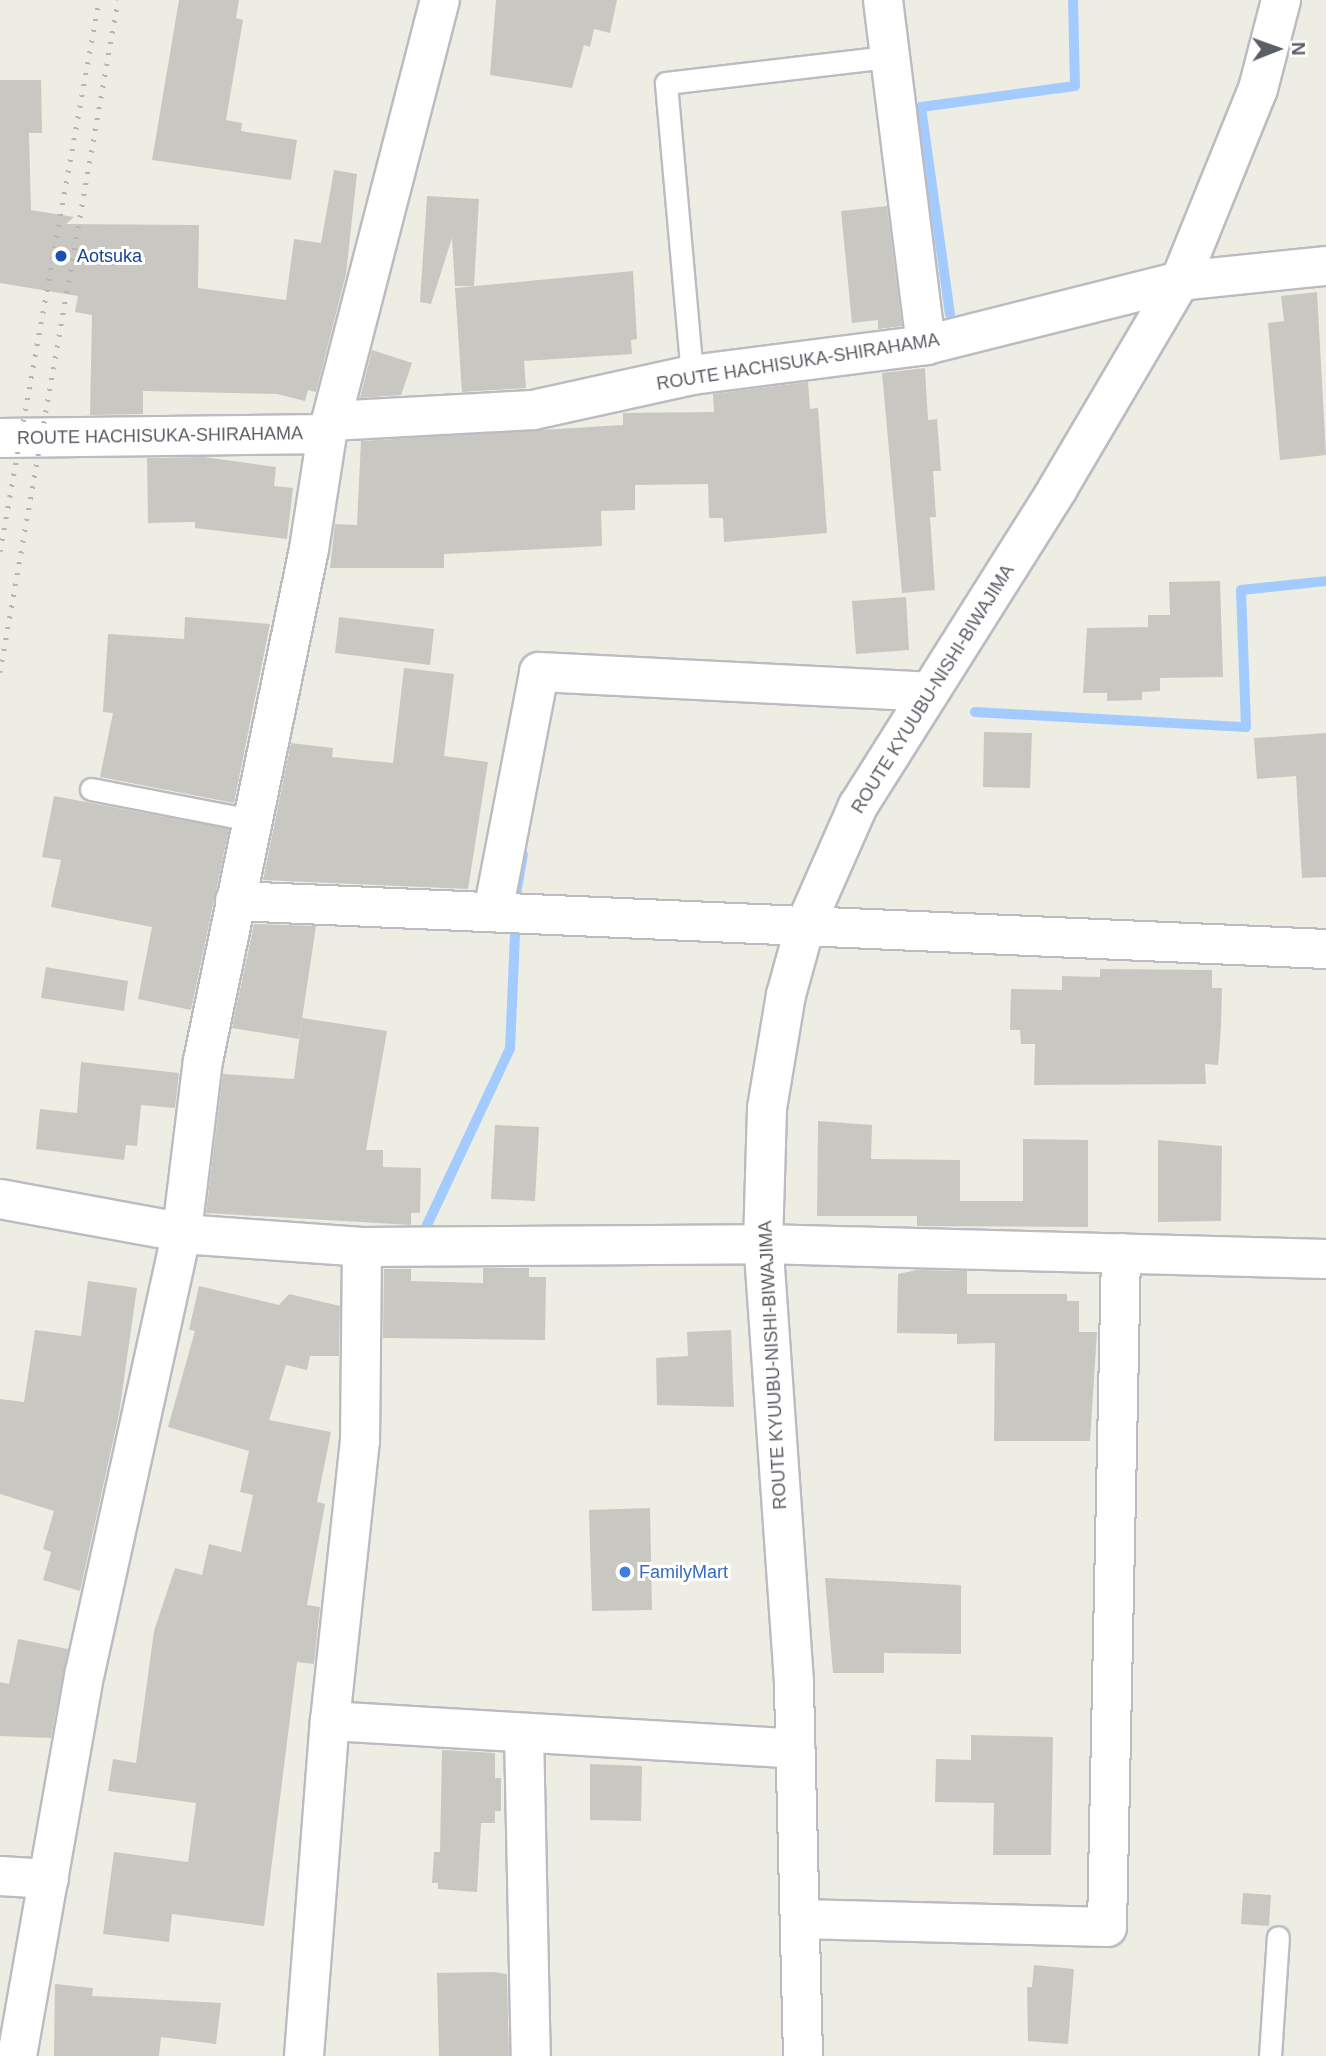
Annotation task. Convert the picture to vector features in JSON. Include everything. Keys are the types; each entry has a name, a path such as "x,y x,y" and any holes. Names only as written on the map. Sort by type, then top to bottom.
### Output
{"street":[{"path":"17,2056 85,1672 182,1231 203,1062 250,820 309,549 329,428 440,0"},
{"path":"883,0 926,345"},
{"name":"ROUTE KYUUBU-NISHI-BIWAJIMA","path":"803,2056 795,1749 763,1244 767,1108 786,995 805,926 858,806 1180,281 1258,89 1281,0"},
{"name":"ROUTE HACHISUKA-SHIRAHAMA","path":"0,438 329,428 533,410 692,375 926,345 1180,281 1326,266"},
{"path":"493,912 539,672 929,692"},
{"path":"235,901 1326,949"},
{"path":"0,1199 182,1231 362,1247 763,1244 1326,1259"},
{"path":"304,2056 330,1721 360,1441 362,1247"},
{"path":"800,1919 1107,1927 1121,1253"},
{"path":"330,1721 795,1749"},
{"path":"524,1733 531,2056"},
{"path":"0,1876 48,1879"}],"lane":[{"path":"692,375 666,83 889,57"},
{"path":"92,789 250,820"},
{"path":"1270,2056 1278,1937"}],"building":[{"path":"179,0 239,0 236,18 243,20 226,120 242,123 241,131 297,140 291,180 152,160"},
{"path":"496,0 617,0 610,33 594,29 590,47 584,45 572,88 490,75"},
{"path":"0,80 41,80 42,133 29,133 31,210 74,217 66,224 199,225 198,288 286,300 294,239 321,243 334,170 357,174 346,274 316,392 308,390 305,401 277,394 143,391 143,414 90,415 92,315 75,312 78,296 0,283"},
{"path":"427,196 479,199 474,286 455,286 452,238 431,304 420,302"},
{"path":"887,206 902,326 878,329 878,320 852,323 841,211"},
{"path":"633,271 637,339 631,340 632,354 524,361 526,388 462,392 455,288"},
{"path":"1317,292 1326,455 1280,460 1268,323 1284,321 1281,296"},
{"path":"372,350 412,363 401,395 360,398"},
{"path":"925,368 928,420 937,419 941,471 933,471 936,517 930,517 935,590 902,593 882,373"},
{"path":"808,382 810,409 818,408 827,533 724,542 723,518 709,518 708,484 635,485 635,510 601,511 602,546 444,554 444,568 330,568 335,524 357,525 361,441 623,425 623,413 714,412 713,394"},
{"path":"204,457 276,467 274,486 293,488 287,539 195,528 195,522 148,523 147,458"},
{"path":"1220,581 1223,677 1160,678 1160,691 1142,692 1142,700 1107,701 1107,693 1083,693 1087,628 1148,627 1148,615 1170,615 1169,582"},
{"path":"906,597 909,650 856,654 852,601"},
{"path":"185,617 270,624 234,803 100,777 113,713 103,712 108,634 184,639"},
{"path":"339,617 434,629 430,665 335,653"},
{"path":"404,668 454,674 444,756 488,762 468,889 263,880 291,743 333,748 332,757 393,763"},
{"path":"984,732 1032,733 1030,788 983,787"},
{"path":"1326,733 1326,877 1302,878 1296,776 1257,779 1254,738"},
{"path":"54,796 229,829 191,1010 138,999 152,927 51,907 61,860 42,857"},
{"path":"254,924 316,926 299,1039 232,1028"},
{"path":"46,967 128,981 124,1011 41,998"},
{"path":"1100,969 1212,970 1212,988 1222,988 1221,1028 1218,1065 1205,1064 1206,1084 1034,1085 1035,1044 1021,1044 1020,1030 1010,1030 1011,989 1062,990 1062,976 1100,977"},
{"path":"302,1018 387,1031 366,1150 383,1150 383,1167 421,1168 420,1213 411,1213 411,1225 206,1213 223,1074 294,1079"},
{"path":"81,1062 179,1073 175,1108 141,1105 137,1146 126,1145 124,1160 36,1149 40,1109 77,1113"},
{"path":"818,1121 872,1125 871,1159 960,1160 960,1201 1023,1201 1023,1139 1088,1140 1088,1227 917,1226 917,1216 817,1216"},
{"path":"495,1125 539,1127 535,1201 491,1199"},
{"path":"1158,1140 1222,1146 1221,1221 1158,1222"},
{"path":"483,1268 529,1268 529,1277 546,1277 545,1340 383,1338 384,1269 411,1269 411,1281 483,1283"},
{"path":"917,1270 967,1271 967,1294 1067,1294 1067,1301 1079,1301 1079,1332 1097,1332 1090,1441 994,1441 995,1343 957,1344 957,1334 897,1333 898,1274"},
{"path":"88,1281 137,1288 119,1414 80,1591 43,1580 51,1552 43,1549 54,1511 0,1494 0,1399 24,1402 35,1330 81,1336"},
{"path":"199,1286 279,1305 289,1294 340,1306 339,1356 310,1356 307,1370 286,1365 269,1420 331,1432 317,1502 325,1504 307,1605 320,1607 314,1664 297,1662 264,1926 172,1914 169,1942 103,1934 114,1852 188,1862 196,1803 108,1791 113,1759 136,1763 154,1631 175,1568 202,1575 209,1544 241,1552 253,1495 240,1492 249,1451 168,1427 195,1331 189,1330"},
{"path":"731,1330 734,1407 657,1405 656,1358 688,1356 687,1332"},
{"path":"650,1508 652,1610 592,1611 589,1510"},
{"path":"825,1578 961,1585 961,1654 884,1653 884,1673 833,1673"},
{"path":"18,1639 68,1649 51,1738 0,1736 0,1682 9,1684"},
{"path":"971,1735 1053,1737 1051,1855 993,1855 994,1803 935,1802 936,1759 971,1760"},
{"path":"442,1750 495,1753 495,1778 501,1778 501,1811 495,1811 495,1823 481,1823 477,1892 438,1889 438,1883 432,1883 434,1852 440,1852"},
{"path":"590,1764 642,1766 641,1821 590,1820"},
{"path":"1243,1893 1271,1895 1269,1926 1241,1924"},
{"path":"1034,1965 1074,1969 1068,2044 1028,2041 1027,1987 1032,1987"},
{"path":"437,1973 507,1974 509,2056 439,2056"},
{"path":"55,1984 93,1988 92,1996 221,2003 216,2044 161,2037 159,2056 54,2056"}],"waterway":[{"path":"950,314 921,107 1075,86 1073,0"},
{"path":"975,712 1246,727 1241,590 1326,581"},
{"path":"516,894 523,855"},
{"path":"427,1225 510,1049 515,933"}],"railway":[{"path":"0,551 99,0"},
{"path":"0,672 118,0"}],"place":[{"name":"Aotsuka","path":"61,256"},
{"name":"FamilyMart","path":"625,1572"}]}
